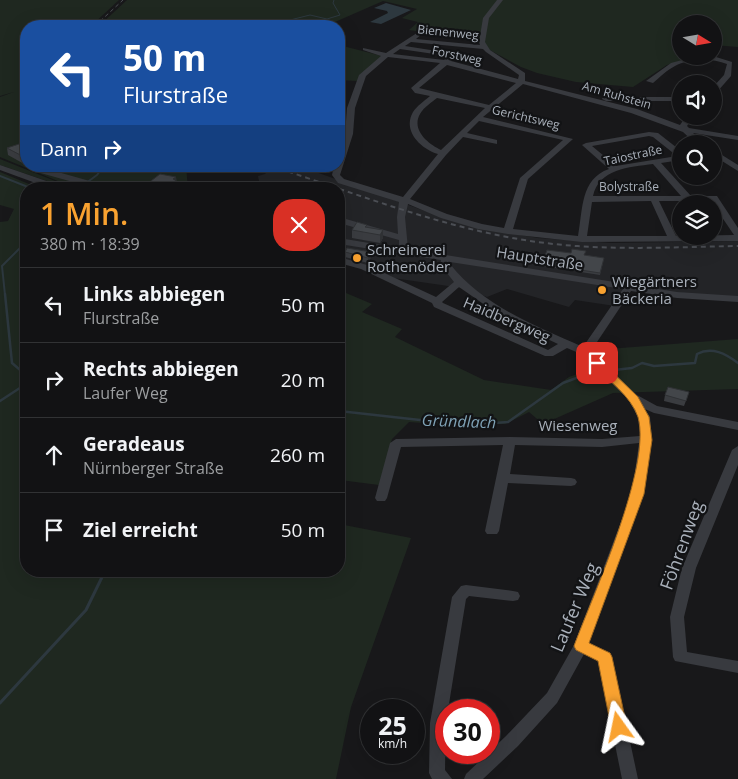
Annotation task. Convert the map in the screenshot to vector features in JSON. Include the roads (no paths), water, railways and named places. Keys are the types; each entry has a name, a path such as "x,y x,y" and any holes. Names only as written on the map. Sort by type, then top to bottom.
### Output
{"street":[{"path":"402,252 404,246 401,217 404,201 461,134 477,118 521,82 523,74 484,47 482,42 487,15 500,0"},
{"path":"345,147 349,134 350,108 363,75 386,55 420,33"},
{"name":"Bienenweg","path":"409,40 484,47"},
{"path":"398,47 454,55 415,88 418,91 490,107"},
{"name":"Forstweg","path":"365,49 386,55 445,62 521,82"},
{"path":"650,81 673,64 702,58 729,62 727,76 722,81"},
{"name":"Am Ruhstein","path":"521,82 634,111 686,130 690,135"},
{"path":"436,95 417,112 413,120 414,130 429,148 443,153"},
{"path":"598,101 608,99 672,99"},
{"name":"Gerichtsweg","path":"477,118 569,139 524,178 508,231"},
{"path":"684,125 686,130 738,138"},
{"path":"461,134 494,142"},
{"path":"614,169 586,145 649,134 655,135 672,149"},
{"path":"727,137 735,147"},
{"name":"Taiostraße","path":"582,239 594,181 602,174 614,169 672,158"},
{"path":"722,158 738,169"},
{"path":"656,162 685,195"},
{"path":"0,167 43,182"},
{"path":"46,172 79,182"},
{"path":"337,172 336,175 344,182"},
{"path":"345,182 481,227 582,239 672,239"},
{"name":"Bolystraße","path":"590,199 672,198"},
{"path":"654,199 672,237"},
{"name":"Bolystraße","path":"722,211 738,236"},
{"path":"345,222 403,238"},
{"path":"722,237 738,236"},
{"name":"Hauptstraße","path":"345,242 677,295 738,300"},
{"path":"446,259 445,264 459,282 509,318 586,352 632,397 654,408 738,426"},
{"name":"Haidbergweg","path":"345,262 364,267 436,301 438,305 549,354 568,343"},
{"name":"Haidbergweg","path":"436,301 459,282"},
{"path":"586,352 629,287"},
{"name":"Laufer Weg","path":"472,779 512,741 552,698 581,646 638,494 646,440 644,417 632,397"},
{"path":"644,417 654,408"},
{"name":"Wiesenweg","path":"381,498 396,443 510,441 602,443 646,440"},
{"path":"492,531 510,441"},
{"name":"Föhrenweg","path":"738,450 689,568 677,617 680,657 738,667"},
{"path":"502,478 570,482"},
{"path":"444,779 437,773 438,722 459,597 466,590 513,596"},
{"path":"581,646 605,657 630,779"}],"waterway":[{"name":"Gründlach","path":"290,20 310,15 327,19 340,15 333,3 334,0"},
{"name":"Gründlach","path":"88,182 99,172"},
{"path":"0,176 20,184"},
{"name":"Gründlach","path":"5,295 2,266 20,248"},
{"name":"Gründlach","path":"5,294 12,363 20,370"},
{"name":"Gründlach","path":"614,370 632,368 642,363 654,366 695,363 697,354 708,351 719,352 738,363"},
{"name":"Gründlach","path":"345,412 447,423 480,424 508,422 563,383 595,371"},
{"path":"0,401 20,388"},
{"path":"0,703 86,610 102,577"}],"railway":[{"path":"101,20 123,0"},
{"path":"289,172 319,182"},
{"path":"345,191 440,221 475,230 545,243 641,248 738,246"}],"place":[{"name":"Schreinerei Rothenöder","path":"357,258"},
{"name":"Wiegärtners Bäckeria","path":"602,290"}]}
